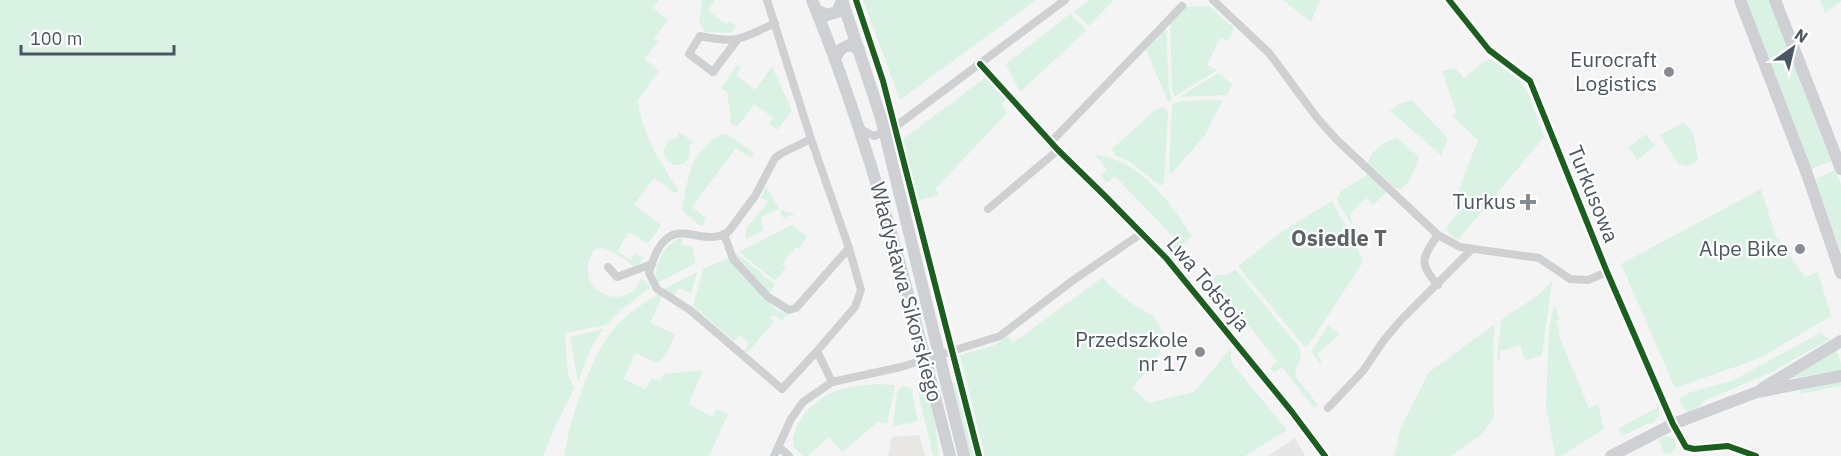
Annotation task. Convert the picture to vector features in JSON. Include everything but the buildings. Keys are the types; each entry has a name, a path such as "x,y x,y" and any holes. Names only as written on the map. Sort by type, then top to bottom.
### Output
{"street":[{"path":"767,0 861,290 855,307 782,389 690,310 657,289 649,273 662,246 673,234 713,236 724,234 755,196 775,158 811,138"},
{"path":"860,129 874,136 908,118 1065,0"},
{"name":"Turkusowa","path":"1213,0 1269,53 1331,133 1438,235 1460,247 1539,258 1570,279 1588,280 1607,272"},
{"name":"Turkusowa","path":"1449,0 1490,50 1530,81 1607,272 1673,424 1686,447 1694,449 1728,446 1756,456"},
{"path":"1740,0 1807,174 1841,273"},
{"path":"1775,0 1841,169"},
{"name":"Władysława Sikorskiego","path":"814,5 827,15 837,12 842,1"},
{"name":"Władysława Sikorskiego","path":"842,1 884,132 932,356 950,456"},
{"name":"Władysława Sikorskiego","path":"814,5 860,129 897,252 964,456"},
{"path":"1051,141 1182,6"},
{"path":"737,40 713,72 689,54 700,36 737,40 775,23"},
{"path":"835,58 841,49 849,45 859,49"},
{"name":"Lwa Tołstoja","path":"980,64 1058,150 1166,258 1292,412 1325,456"},
{"path":"988,209 1058,150"},
{"name":"Lwa Tołstoja","path":"831,382 901,367 1000,336 1072,281 1142,233"},
{"path":"724,234 733,260 768,297 789,310 796,308 849,248"},
{"path":"1438,235 1428,248 1424,266 1426,272 1438,285"},
{"path":"1328,408 1363,371 1384,340 1402,320 1472,249"},
{"path":"608,267 617,277 652,264"},
{"path":"1757,392 1839,340"},
{"path":"774,456 791,419 803,402 831,382 817,351"},
{"path":"1611,456 1673,424 1757,392 1841,376"},
{"path":"778,447 789,456"}],"shaded area":[{"path":"919,435 925,456 888,456 892,437"},
{"path":"1295,438 1305,456 1268,456"}],"green space":[{"path":"0,0 659,0 653,8 668,20 654,38 658,42 645,59 659,71 638,100 648,137 679,191 674,193 654,178 634,205 661,225 648,244 629,232 617,251 631,260 635,253 643,258 637,269 628,263 629,261 604,248 595,249 588,264 589,276 594,286 603,294 613,297 624,296 634,290 641,278 651,287 606,325 565,333 568,374 574,389 543,456 0,456"},
{"path":"702,0 715,0 708,10 727,25 730,22 736,26 731,33 706,32 699,23"},
{"path":"863,0 1036,0 900,100"},
{"path":"1089,0 1114,0 1089,26 1074,11"},
{"path":"1283,0 1320,0 1311,22"},
{"path":"1746,0 1769,0 1831,161 1811,169"},
{"path":"1820,0 1841,0 1841,1 1825,13"},
{"path":"1209,6 1234,28 1228,41 1220,38 1207,65 1217,70 1174,97 1170,20 1183,7"},
{"path":"1070,14 1087,30 1020,92 1006,64"},
{"path":"1166,25 1169,90 1172,99 1168,102 1145,47"},
{"path":"1490,59 1519,80 1527,91 1544,137 1459,239 1454,238 1445,229 1460,211 1453,205 1478,140 1453,117 1456,112 1442,71 1455,68 1464,78"},
{"path":"737,65 741,67 736,75 755,90 772,67 792,110 777,130 769,124 773,118 754,104 737,127 730,123 727,92 721,88"},
{"path":"1218,73 1232,84 1227,95 1180,97"},
{"path":"985,78 1006,99 1002,104 1007,113 936,188 938,195 917,201 902,143 903,139"},
{"path":"1223,100 1205,135 1169,174 1172,104 1180,101"},
{"path":"1412,100 1448,139 1441,155 1390,111 1397,105"},
{"path":"1163,107 1168,112 1164,182 1159,185 1130,162 1116,156 1112,149 1155,110"},
{"path":"1684,122 1693,133 1698,160 1688,166 1678,164 1660,135"},
{"path":"679,132 694,142 689,146 688,159 680,165 675,165 666,158 663,151 669,140 678,138"},
{"path":"724,134 729,135 754,153 751,158 736,148 692,207 706,218 702,227 682,211 687,184 693,163 698,155 712,140"},
{"path":"1646,134 1655,146 1638,160 1628,147"},
{"path":"1397,138 1419,157 1409,182 1400,189 1394,188 1368,163 1379,147"},
{"path":"1095,155 1126,164 1139,173 1163,196 1192,236 1173,252 1169,247 1176,240 1115,176 1107,183 1101,176 1107,169"},
{"path":"1835,170 1841,185 1841,252 1815,179"},
{"path":"1370,173 1388,191 1373,205 1366,198 1353,210 1350,217 1353,222 1351,224 1337,200 1340,192"},
{"path":"766,186 779,209 761,217 764,230 746,239 746,229 768,202 761,197"},
{"path":"1761,189 1776,237 1805,277 1818,272 1831,316 1760,358 1675,388 1621,264"},
{"path":"1332,201 1363,262 1308,346 1304,346 1238,266 1283,231"},
{"path":"779,209 795,214 783,218"},
{"path":"792,225 807,237 799,249 796,247 782,264 786,268 777,279 774,280 739,252"},
{"path":"682,238 682,245 692,246 696,263 657,283 656,270 661,256 670,244"},
{"path":"736,253 775,284 770,293 736,256"},
{"path":"728,258 775,309 787,314 782,321 773,315 770,317 774,322 747,353 744,351 749,344 740,335 734,341 693,306 703,269"},
{"path":"1235,269 1299,347 1301,358 1295,376 1318,405 1314,408 1282,367 1274,373 1270,368 1277,361 1213,281 1204,286 1218,275 1227,275"},
{"path":"697,272 691,293 678,288 673,297 664,289"},
{"path":"1103,277 1109,285 1135,306 1154,316 1165,338 1156,361 1132,388 1149,403 1194,392 1231,348 1231,362 1287,430 1245,456 985,456 960,355 993,346 1007,336 1013,343"},
{"path":"1552,281 1542,355 1525,361 1520,345 1500,351 1500,361 1497,360 1501,320 1538,295"},
{"path":"659,294 662,297 650,323 675,334 666,355 658,363 635,353 624,379 646,389 651,378 660,381 664,374 703,370 689,404 712,417 716,409 728,414 709,456 564,456 571,425 588,374 604,343 622,321"},
{"path":"1554,305 1560,319 1556,321 1560,332 1558,333 1589,408 1598,404 1604,429 1561,456 1555,456 1546,405 1549,329"},
{"path":"1495,324 1494,417 1482,434 1451,456 1394,456 1401,427 1429,372"},
{"path":"1328,325 1340,334 1317,354 1322,361 1320,363 1311,352"},
{"path":"603,329 591,348 578,382 570,337"},
{"path":"1820,333 1830,339 1772,372 1702,402 1701,406 1689,412 1684,409 1679,398 1691,392 1732,381"},
{"path":"1836,350 1841,370 1792,377"},
{"path":"1841,382 1841,386 1799,394 1802,389"},
{"path":"957,383 975,456 969,456 951,384"},
{"path":"876,384 895,385 887,424 878,422 842,452 829,437 808,456 803,456 793,446 797,427 808,410 816,403 843,389"},
{"path":"902,386 911,388 918,420 893,426 897,391"},
{"path":"927,389 934,415 939,456 933,456 918,392"},
{"path":"1660,406 1659,417 1653,424 1650,423 1622,436 1618,429"},
{"path":"1666,436 1676,441 1675,449 1669,454 1664,453 1659,440"}],"cycle path":[{"path":"856,0 883,81 979,456"},
{"path":"1449,0 1489,50 1530,81 1607,272 1673,424 1686,447 1694,449 1728,446 1756,456"},
{"path":"980,64 1058,150 1166,258 1292,412 1325,456"}],"place":[{"name":"Eurocraft Logistics","path":"1669,72"},
{"name":"Turkus","path":"1528,202"},
{"name":"Alpe Bike","path":"1800,249"},
{"name":"Przedszkole nr 17","path":"1200,352"}],"district":[{"name":"Osiedle T","path":"1339,238"}]}
